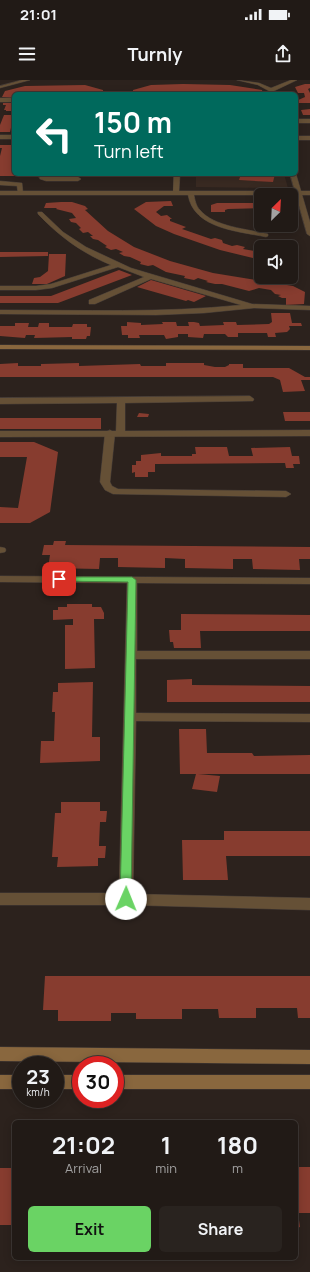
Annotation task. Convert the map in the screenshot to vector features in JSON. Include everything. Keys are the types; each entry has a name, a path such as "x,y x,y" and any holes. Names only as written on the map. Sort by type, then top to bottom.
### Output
{"main road":[{"path":"0,347 310,348"},
{"path":"0,354 310,354"},
{"path":"0,1054 310,1057"},
{"path":"0,1082 12,1082"},
{"path":"124,1082 310,1082"}],"street":[{"path":"0,87 28,80"},
{"path":"238,80 259,84 272,92 295,80"},
{"path":"0,100 12,100"},
{"path":"298,121 310,121"},
{"path":"0,137 12,137"},
{"path":"298,138 310,138"},
{"path":"42,176 42,178 46,179 78,179"},
{"path":"176,193 177,176"},
{"path":"294,176 310,234"},
{"path":"0,183 20,184 20,193"},
{"path":"0,193 310,194"},
{"path":"191,193 194,207 198,213 208,219 233,228 266,235"},
{"path":"40,213 65,237 91,253 118,265 254,306"},
{"path":"0,288 36,288 52,286 118,265"},
{"path":"92,302 151,276"},
{"path":"3,312 180,313 254,306 310,308"},
{"path":"0,401 250,399"},
{"path":"121,400 105,482 108,488 116,492 286,494"},
{"path":"0,434 310,433"},
{"path":"0,579 310,581"},
{"path":"126,899 132,580"},
{"path":"130,655 310,655"},
{"path":"129,717 310,718"},
{"path":"0,899 126,899 310,904"}],"shaded area":[{"path":"196,176 285,176 288,188 196,187"}],"building":[{"path":"310,84 310,88 308,89 310,93 298,93 295,87"},
{"path":"85,85 103,90 103,92 12,92 12,98 2,97 5,91 25,86"},
{"path":"151,85 230,85 262,90 262,92 133,92 133,90"},
{"path":"304,93 310,93 310,103 298,103 298,100 305,97"},
{"path":"3,103 12,103 12,111 4,110 6,105 3,105"},
{"path":"310,109 310,115 303,115 301,110"},
{"path":"4,115 12,115 10,132 0,132 0,125"},
{"path":"0,145 12,145 12,176 0,176 0,156 2,148 0,148"},
{"path":"240,176 274,176 273,182 239,180"},
{"path":"171,201 173,206 164,206 156,212 161,216 167,215 172,219 170,219 170,221 186,227 182,229 211,239 215,238 222,240 223,243 232,246 237,245 245,247 243,249 254,251 254,258 220,250 156,226 134,209 146,202"},
{"path":"72,202 85,206 88,209 85,210 108,231 134,247 170,261 213,273 254,280 254,284 281,284 293,286 305,292 304,304 286,305 286,298 278,296 281,295 275,294 271,290 259,288 249,291 222,284 206,282 208,281 198,278 194,280 184,278 185,276 166,272 153,265 148,266 140,264 141,262 119,253 123,252 116,249 111,250 105,247 107,246 98,240 93,239 90,236 93,236 88,232 83,233 79,229 81,228 76,223 71,222 69,219 76,218 72,213 56,209 57,208 44,208 46,203"},
{"path":"217,203 254,203 254,208 228,209 225,210 225,212 211,212 211,205"},
{"path":"0,252 48,252 48,256 0,257"},
{"path":"49,254 66,254 65,276 47,284 32,284 34,278 40,277 48,271"},
{"path":"119,270 132,275 58,303 0,303 0,296 51,296"},
{"path":"151,280 206,296 194,302 188,300 186,301 137,287"},
{"path":"271,313 290,313 292,323 301,323 302,326 289,326 290,329 287,332 275,333 276,337 268,337 267,333 238,333 238,337 228,337 225,334 204,334 203,338 188,337 188,334 178,334 178,337 166,339 164,335 139,335 140,338 128,338 128,335 122,335 121,326 127,326 127,322 141,323 141,325 176,322 177,326 189,326 188,322 199,323 200,326 224,325 223,322 236,322 237,325 269,324 272,322"},
{"path":"15,323 29,323 28,327 38,327 39,323 49,323 49,327 72,327 73,324 87,324 87,327 91,327 90,336 87,336 86,339 72,339 72,337 34,338 35,335 26,335 25,338 0,336 0,326 15,326"},
{"path":"18,363 18,366 79,363 79,366 140,364 141,366 166,366 166,363 204,363 204,365 215,367 225,367 229,364 243,364 243,368 289,368 305,377 310,377 310,380 301,380 305,391 283,392 280,380 273,377 0,377 0,364"},
{"path":"283,412 310,412 310,421 285,421"},
{"path":"139,413 149,414 148,417 137,417"},
{"path":"0,418 101,418 101,429 0,429"},
{"path":"0,442 34,442 58,452 50,512 30,523 0,523 0,507 18,508 27,457 0,457"},
{"path":"195,447 227,447 229,456 253,456 251,448 290,447 292,456 299,456 300,464 293,464 294,468 286,468 285,463 155,464 155,472 148,472 148,477 135,477 135,472 132,473 132,465 136,465 136,461 141,461 141,455 161,453 161,456 192,456 192,454 196,454"},
{"path":"54,541 66,541 65,545 310,547 310,559 299,559 300,570 253,569 252,559 233,559 233,569 185,568 185,559 165,558 165,568 118,567 118,558 100,558 99,569 48,568 50,555 42,555 44,545 53,545"},
{"path":"67,604 92,604 92,607 101,607 104,613 104,619 94,619 95,668 65,669 65,625 73,625 73,619 53,620 53,610 58,610 58,607 67,607"},
{"path":"181,614 310,615 310,631 200,631 201,648 174,648 173,642 170,642 169,630 181,630"},
{"path":"192,679 192,685 310,686 310,702 167,702 167,680"},
{"path":"93,682 92,737 100,737 100,761 40,763 41,741 54,741 55,712 52,712 53,692 58,692 58,683"},
{"path":"179,729 206,729 207,753 252,753 254,756 310,755 310,774 198,774 220,776 217,792 192,789 196,774 180,774"},
{"path":"61,802 100,802 100,811 107,811 106,822 100,822 99,846 106,846 105,858 98,858 98,866 57,867 58,857 52,857 55,813 61,813"},
{"path":"224,831 310,831 310,856 226,856 228,880 183,880 182,840 224,840"},
{"path":"45,976 310,976 310,1018 298,1018 297,1008 256,1008 256,1018 219,1018 218,1009 182,1009 182,1019 136,1019 136,1013 111,1013 111,1021 58,1021 58,1010 43,1010"},
{"path":"298,1167 310,1167 310,1213 298,1213"},
{"path":"0,1168 12,1168 11,1225 0,1225"},
{"path":"298,1213 300,1227 298,1228"}],"route":[{"path":"59,579 132,580 126,899"}]}
